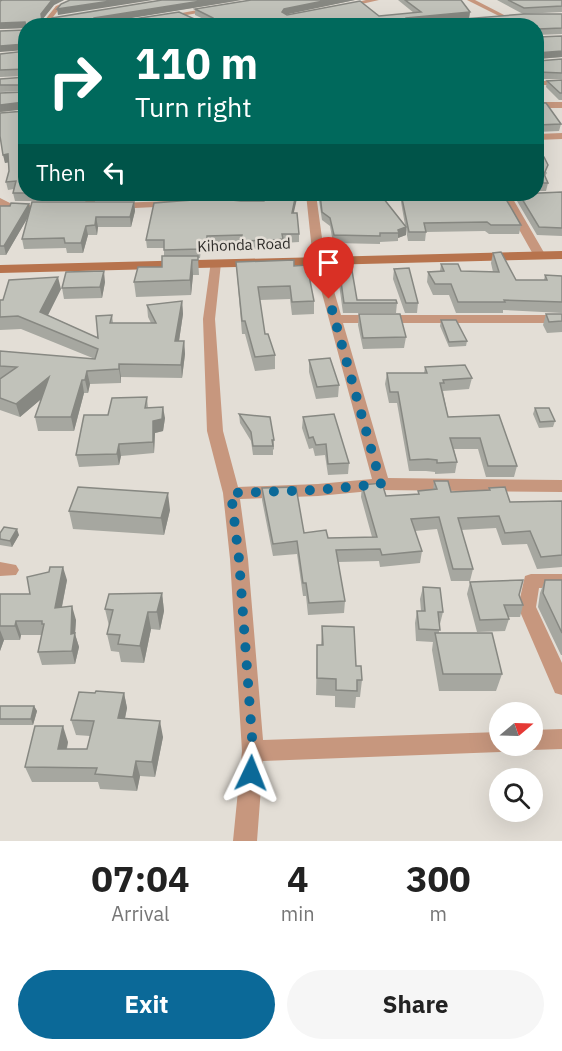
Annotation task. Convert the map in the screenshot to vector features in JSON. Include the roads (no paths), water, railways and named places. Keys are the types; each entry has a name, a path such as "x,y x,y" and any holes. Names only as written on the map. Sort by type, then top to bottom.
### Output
{"street":[{"path":"51,18 58,7 76,0"},
{"path":"336,8 376,0"},
{"path":"472,0 484,18"},
{"path":"187,6 197,11"},
{"path":"160,18 219,8"},
{"path":"182,14 193,18"},
{"path":"495,18 514,17"},
{"path":"544,83 562,83"},
{"path":"558,105 562,115"},
{"path":"544,137 562,136"},
{"path":"544,195 562,195"},
{"path":"0,201 7,206 38,207"},
{"path":"93,201 94,206 183,204"},
{"path":"312,201 318,260 381,484"},
{"path":"508,201 540,256"},
{"name":"Kihonda Road","path":"0,269 562,255"},
{"path":"214,263 209,319 215,431 231,493 239,559 253,751 245,841"},
{"path":"335,319 562,319"},
{"path":"231,493 318,490 381,484 562,486"},
{"path":"562,581 531,581 527,607 562,686"},
{"path":"543,740 562,739"},
{"path":"253,751 489,742"}]}
